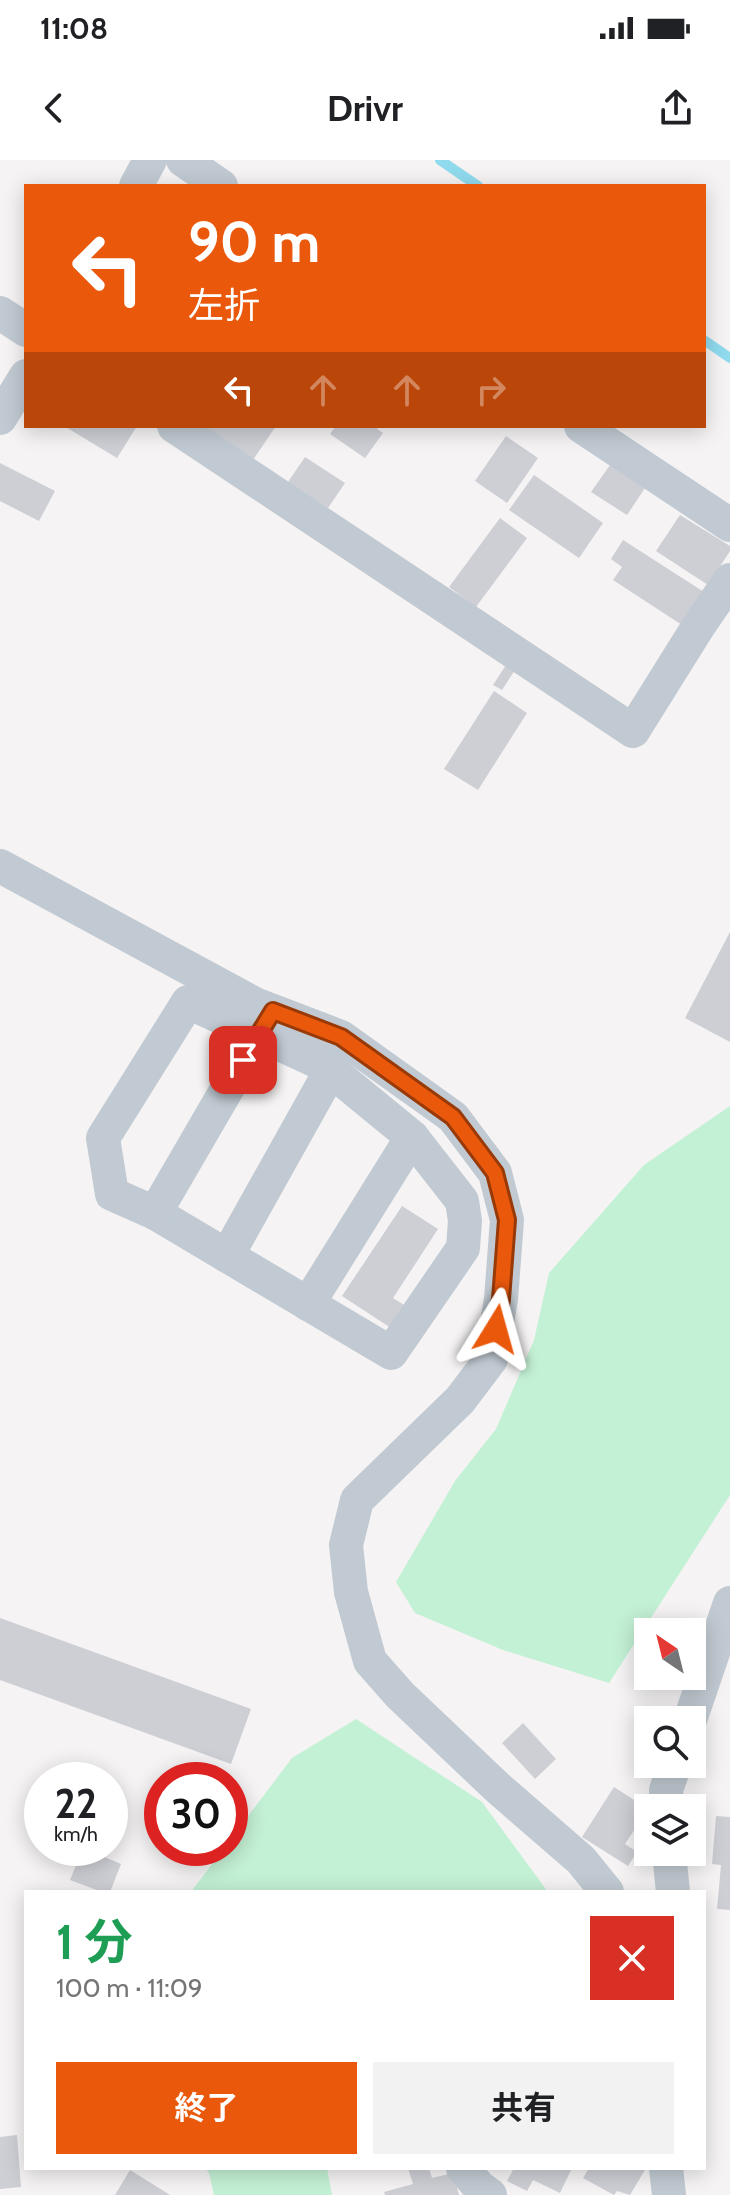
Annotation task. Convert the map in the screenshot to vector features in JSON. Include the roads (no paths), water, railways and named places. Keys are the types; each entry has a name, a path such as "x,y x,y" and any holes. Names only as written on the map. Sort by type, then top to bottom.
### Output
{"street":[{"path":"137,184 150,160"},
{"path":"183,160 218,184"},
{"path":"0,313 24,329"},
{"path":"0,418 24,379"},
{"path":"177,428 633,731 730,580"},
{"path":"584,428 730,525"},
{"path":"0,866 255,1004 265,1023 331,1070 412,1137 462,1201 465,1221 463,1248 391,1353 155,1213 112,1194 103,1138 188,1002 265,1023 341,1037 453,1117 495,1173 507,1220 501,1299 491,1359 460,1400 357,1500 346,1545 351,1592 370,1661 400,1695 498,1788 581,1860 605,1890"},
{"path":"155,1213 265,1023"},
{"path":"227,1256 331,1070"},
{"path":"308,1304 412,1137"},
{"path":"695,1706 730,1603"},
{"path":"670,1866 673,1890"},
{"path":"465,2170 490,2195"},
{"path":"666,2170 669,2195"}],"waterway":[{"path":"440,160 475,184"},
{"path":"706,341 730,358"}]}
